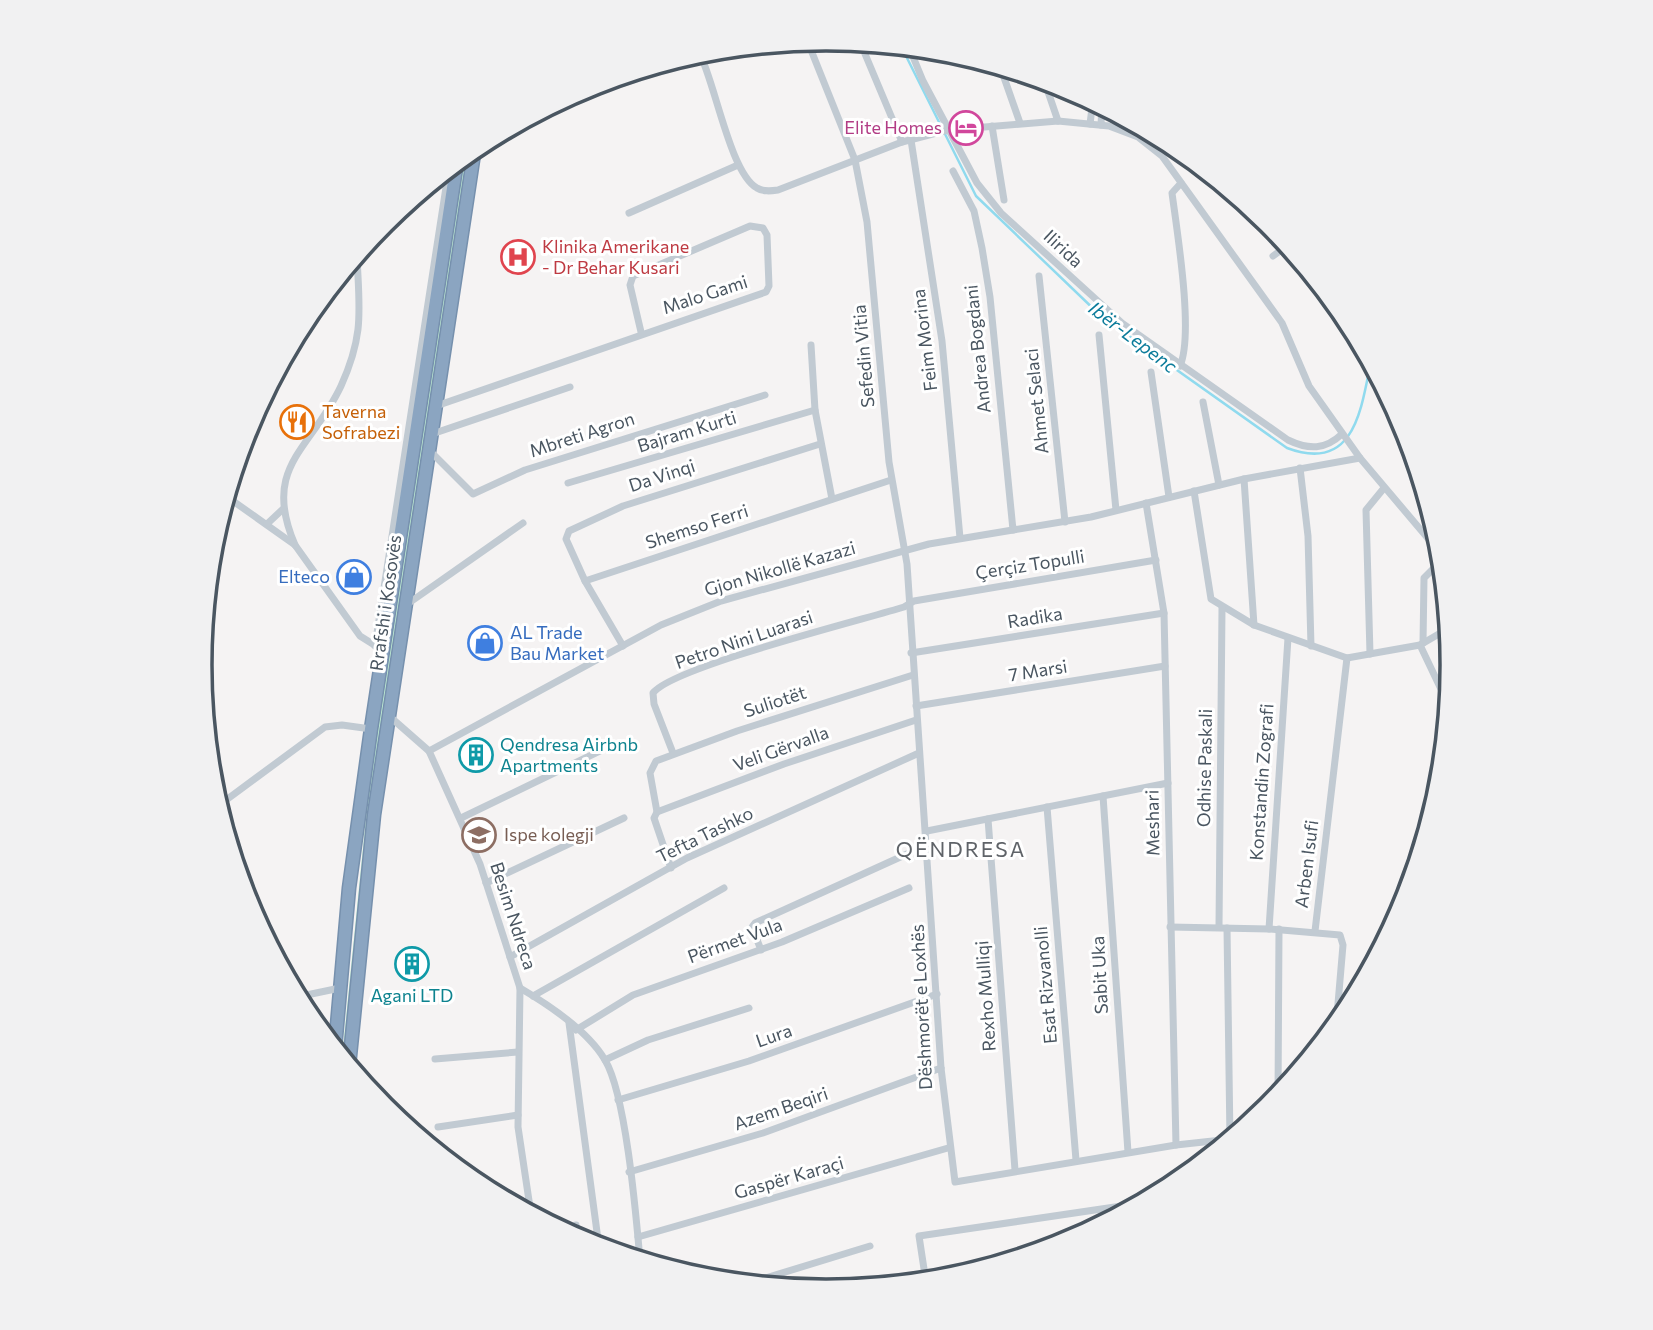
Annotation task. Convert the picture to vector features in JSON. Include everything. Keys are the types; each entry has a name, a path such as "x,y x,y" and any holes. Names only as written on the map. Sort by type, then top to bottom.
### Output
{"highway":[{"name":"Rrafshi i Kosovës","path":"350,1052 362,912 388,715 472,163"},
{"name":"Rrafshi i Kosovës","path":"336,1035 379,647 455,177"}],"street":[{"name":"Sefedin Vitia","path":"812,51 855,160 870,253 891,480 905,550"},
{"path":"864,52 902,142"},
{"name":"Ilirida","path":"914,57 948,130 977,183 1001,213 1122,323 1264,425 1300,446 1326,446 1342,434"},
{"path":"703,64 738,165 755,187 769,191 822,176 902,142 948,130 1058,121 1101,125 1139,138 1153,146 1282,323 1309,386 1342,434 1428,540"},
{"path":"1004,77 1020,123"},
{"path":"1048,93 1058,121"},
{"path":"1090,124 1092,111"},
{"path":"1101,116 1101,125"},
{"path":"992,126 1004,200"},
{"name":"Feim Morina","path":"911,139 942,341 960,538"},
{"path":"629,213 738,165"},
{"name":"Andrea Bogdani","path":"953,171 974,211 980,236 990,297 1013,530"},
{"name":"Rrafshi i Kosovës","path":"379,647 447,183"},
{"path":"1180,366 1185,355 1183,309 1172,193 1181,183"},
{"name":"Malo Gami","path":"433,407 641,332 766,292 769,286 767,235 763,228 745,228 633,276 631,290 641,332"},
{"path":"1273,256 1280,251"},
{"path":"357,269 362,312 341,386 288,470 282,492 283,509 295,545 360,636 379,647"},
{"name":"Ahmet Selaci","path":"1039,276 1065,522"},
{"path":"1099,335 1116,510"},
{"path":"811,345 815,410 832,499"},
{"path":"1151,372 1169,497"},
{"path":"429,441 570,387"},
{"name":"Mbreti Agron","path":"429,441 473,494 525,470 765,396"},
{"path":"1203,402 1219,485"},
{"name":"Bajram Kurti","path":"568,483 815,410"},
{"name":"Da Vinqi","path":"585,581 566,539 573,528 623,506 820,444"},
{"name":"Gjon Nikollë Kazazi","path":"429,751 699,608 905,550 960,538 1065,522 1244,479 1360,458"},
{"path":"1300,468 1308,536 1311,646"},
{"path":"1244,479 1254,625"},
{"name":"Shemso Ferri","path":"585,581 891,480"},
{"path":"1370,654 1370,547 1366,510 1384,488"},
{"path":"1194,491 1211,599 1222,608 1254,625 1347,658 1421,644 1439,633"},
{"path":"234,502 295,545"},
{"name":"Meshari","path":"1146,503 1164,613 1176,1144"},
{"path":"267,524 283,509"},
{"path":"404,606 523,523"},
{"name":"Dëshmorët e Loxhës","path":"905,550 916,720 927,831 941,1068 948,1148 955,1182 1176,1144 1214,1141"},
{"name":"Çerçiz Topulli","path":"909,604 917,600 1156,561"},
{"path":"1432,568 1424,578 1421,644 1440,686"},
{"path":"585,581 623,646"},
{"name":"Petro Nini Luarasi","path":"673,753 652,699 656,689 733,658 909,604"},
{"name":"Odhise Paskali","path":"1222,608 1223,928 1230,1129"},
{"name":"Radika","path":"912,653 1164,613"},
{"name":"Konstandin Zografi","path":"1269,929 1288,638"},
{"name":"Arben Isufi","path":"1170,927 1314,931 1347,658"},
{"name":"7 Marsi","path":"916,706 1165,666"},
{"name":"Suliotët","path":"657,812 651,767 673,753 913,675"},
{"name":"Besim Ndreca","path":"388,715 429,751 461,818 486,883 520,988 518,1115 529,1203"},
{"name":"Veli Gërvalla","path":"657,812 784,764 916,720"},
{"path":"227,799 325,727 342,725 371,729"},
{"path":"461,818 606,748"},
{"name":"Tefta Tashko","path":"510,957 671,868 919,753"},
{"path":"927,831 1168,783"},
{"name":"Sabit Uka","path":"1103,796 1128,1152"},
{"name":"Esat Rizvanolli","path":"1047,807 1076,1160"},
{"path":"657,812 655,823 671,868"},
{"path":"486,883 624,818"},
{"name":"Rexho Mulliqi","path":"988,819 1015,1170"},
{"path":"761,950 752,927 755,923 907,854"},
{"path":"533,996 724,888"},
{"name":"Përmet Vula","path":"576,1030 633,995 761,950 909,888"},
{"path":"1278,1081 1279,929"},
{"path":"1314,931 1340,935 1343,941 1338,1005"},
{"path":"309,995 340,988"},
{"path":"520,988 569,1023 605,1060 618,1100 639,1250"},
{"name":"Lura","path":"618,1100 749,1061 937,994"},
{"path":"605,1060 648,1040 749,1007"},
{"path":"569,1023 597,1234"},
{"path":"435,1059 518,1052"},
{"name":"Azem Beqiri","path":"629,1172 764,1133 941,1068"},
{"path":"438,1127 518,1115"},
{"name":"Gaspër Karaçi","path":"638,1237 948,1148"},
{"path":"924,1271 919,1236 1115,1207"},
{"path":"771,1276 870,1246"}],"green space":[{"path":"468,167 375,768 347,1049 343,1044 371,767 462,172"}],"waterway":[{"name":"Ibër-Lepenc","path":"906,56 976,196 1102,317 1287,448 1309,453 1327,452 1340,445 1358,417 1368,376"}],"place":[{"name":"Elite Homes","path":"966,128"},
{"name":"Klinika Amerikane - Dr Behar Kusari","path":"518,257"},
{"name":"Taverna Sofrabezi","path":"297,422"},
{"name":"Elteco","path":"354,577"},
{"name":"AL Trade Bau Market","path":"485,643"},
{"name":"Qendresa Airbnb Apartments","path":"476,755"},
{"name":"Ispe kolegji","path":"479,835"},
{"name":"Agani LTD","path":"412,964"}],"district":[{"name":"QËNDRESA","path":"961,850"}]}
